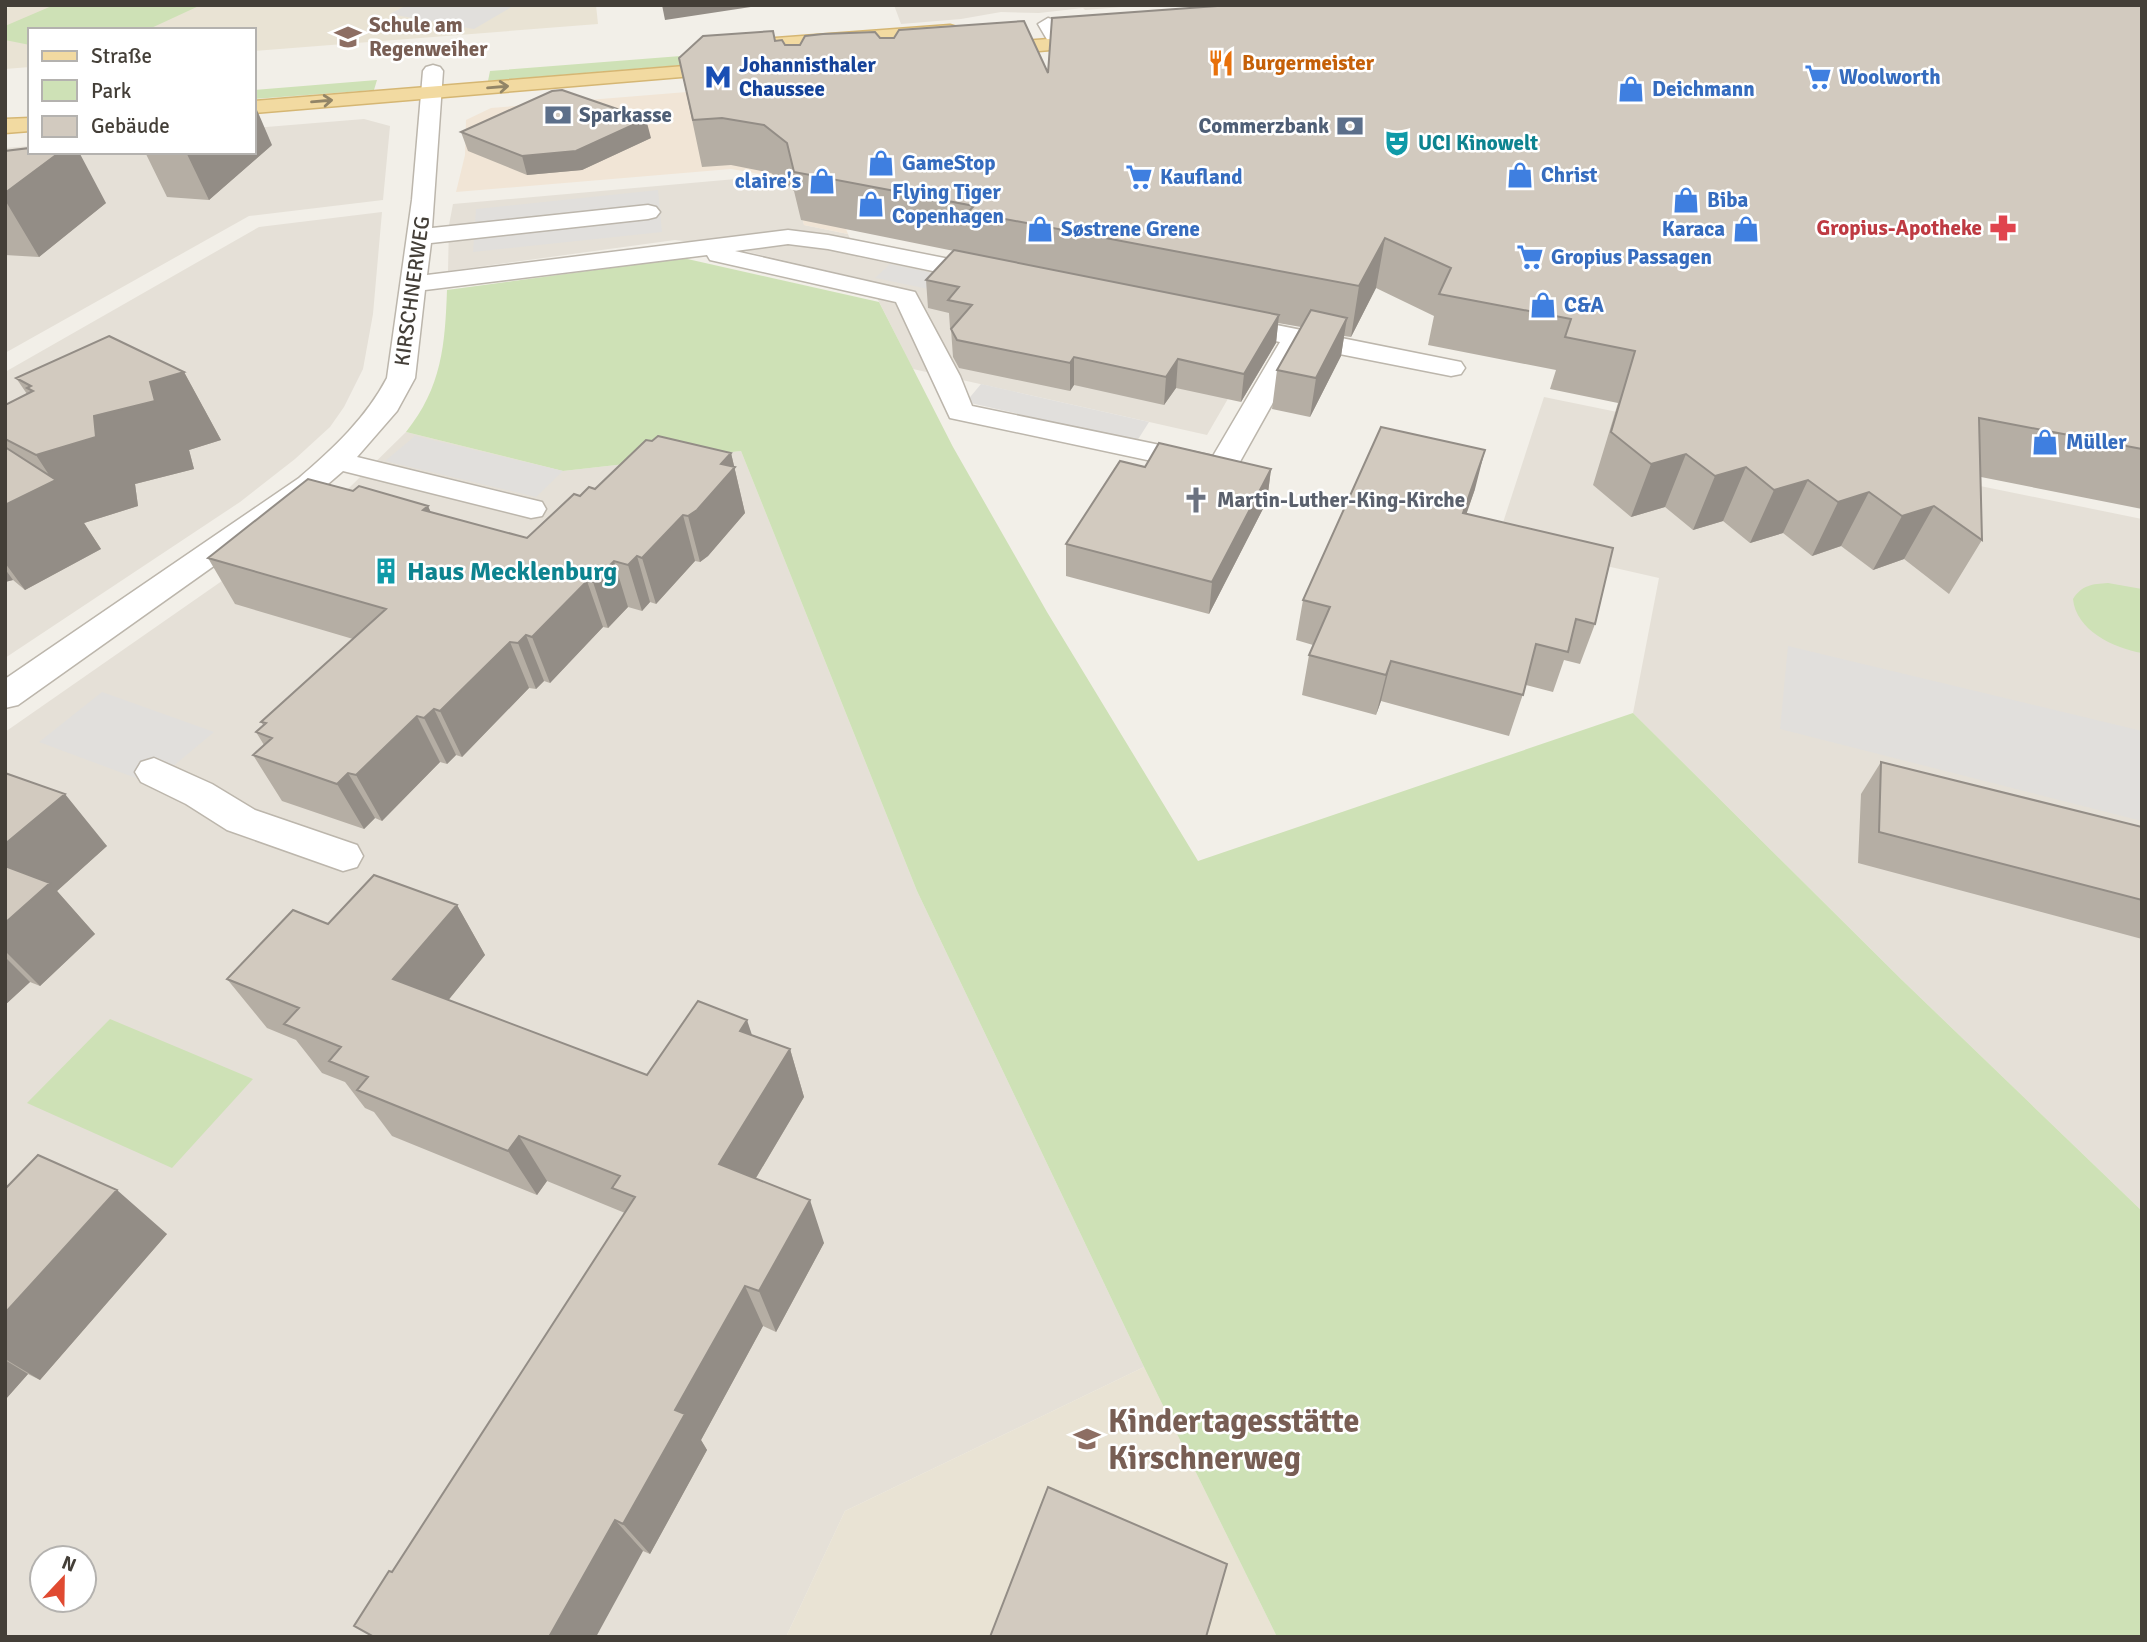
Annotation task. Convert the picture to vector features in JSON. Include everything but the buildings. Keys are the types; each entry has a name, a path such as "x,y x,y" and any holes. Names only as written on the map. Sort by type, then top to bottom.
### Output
{"main road":[{"path":"1041,24 1070,22"},
{"path":"712,49 968,30"},
{"path":"960,52 1120,40"},
{"path":"256,107 432,82 756,67"},
{"path":"407,73 432,82 459,69"},
{"path":"5,126 28,124"}],"street":[{"path":"1041,24 1059,44"},
{"path":"796,64 834,40"},
{"name":"KIRSCHNERWEG","path":"5,696 260,520 337,461 387,405 401,378 420,237 432,82"},
{"path":"420,237 648,212"},
{"path":"414,284 788,237 828,242 1017,281"},
{"path":"690,248 906,297 946,376 960,412 1222,467 1296,337"},
{"path":"923,262 933,251 960,256"},
{"path":"1203,318 1451,368"},
{"path":"337,461 531,509"},
{"path":"154,772 199,794 240,820 344,856"}],"shaded area":[{"name":"Schule am Regenweiher","path":"14,5 596,5 598,24 256,51 256,28 28,28 28,67 5,69 5,9"},
{"path":"407,5 515,5 474,29 390,14"},
{"path":"894,5 1146,5 1039,13 1001,12 961,19 901,24"},
{"path":"787,84 848,234 804,225 793,180 731,169 456,192 465,155 466,120 491,108"},
{"path":"364,119 390,126 383,200 249,216 5,353 5,148 28,146 28,154 256,154 256,128"},
{"path":"769,176 793,180 804,225 848,234 858,257 1262,340 1207,435 913,369 868,280 718,245 675,240 448,271 449,225 453,204"},
{"path":"658,190 662,232 473,252 476,209"},
{"path":"382,212 373,314 363,369 344,407 330,427 295,459 240,502 5,658 5,372 259,227"},
{"path":"890,264 957,278 943,292 875,278"},
{"path":"981,384 1149,422 1137,441 966,402"},
{"path":"1544,397 2142,519 2142,1211 1902,980 1633,713 1659,578 1497,541"},
{"path":"406,432 563,471 741,451 917,891 1144,1367 845,1511 786,1637 5,1637 5,732 308,521 350,487"},
{"path":"415,436 563,471 536,497 385,461"},
{"path":"1788,646 2142,731 2142,821 1780,729"},
{"path":"102,692 214,732 152,784 39,742"},
{"name":"Kindertagesstätte Kirschnerweg","path":"1144,1367 1277,1637 786,1637 845,1511"}],"green space":[{"path":"54,5 201,5 151,28 28,28 28,45 5,40 5,26"},
{"path":"810,46 783,57 488,81 490,71"},
{"path":"377,80 374,90 256,99 256,90"},
{"path":"683,258 879,302 953,447 1047,612 1198,861 1633,713 1902,980 2142,1211 2142,1637 1277,1637 1144,1367 917,891 741,451 563,471 406,432 427,399 439,365 445,329 447,290"},
{"path":"2108,583 2142,589 2142,653 2119,647 2098,636 2081,620 2076,610 2073,599 2080,591 2092,585"},
{"path":"110,1019 253,1079 172,1168 27,1103"}],"place":[{"name":"Schule am Regenweiher","path":"348,37"},
{"name":"Burgermeister","path":"1221,63"},
{"name":"Johannisthaler Chaussee","path":"718,77"},
{"name":"Woolworth","path":"1818,77"},
{"name":"Deichmann","path":"1631,89"},
{"name":"Sparkasse","path":"558,115"},
{"name":"Commerzbank","path":"1350,126"},
{"name":"UCI Kinowelt","path":"1397,143"},
{"name":"GameStop","path":"881,163"},
{"name":"Christ","path":"1520,175"},
{"name":"Kaufland","path":"1139,177"},
{"name":"claire's","path":"822,181"},
{"name":"Biba","path":"1686,200"},
{"name":"Flying Tiger Copenhagen","path":"871,204"},
{"name":"Gropius-Apotheke","path":"2003,228"},
{"name":"Søstrene Grene","path":"1040,229"},
{"name":"Karaca","path":"1746,229"},
{"name":"Gropius Passagen","path":"1530,257"},
{"name":"C&A","path":"1543,305"},
{"name":"Müller","path":"2045,442"},
{"name":"Martin-Luther-King-Kirche","path":"1196,500"},
{"name":"Haus Mecklenburg","path":"386,571"},
{"name":"Kindertagesstätte Kirschnerweg","path":"1087,1439"}]}
